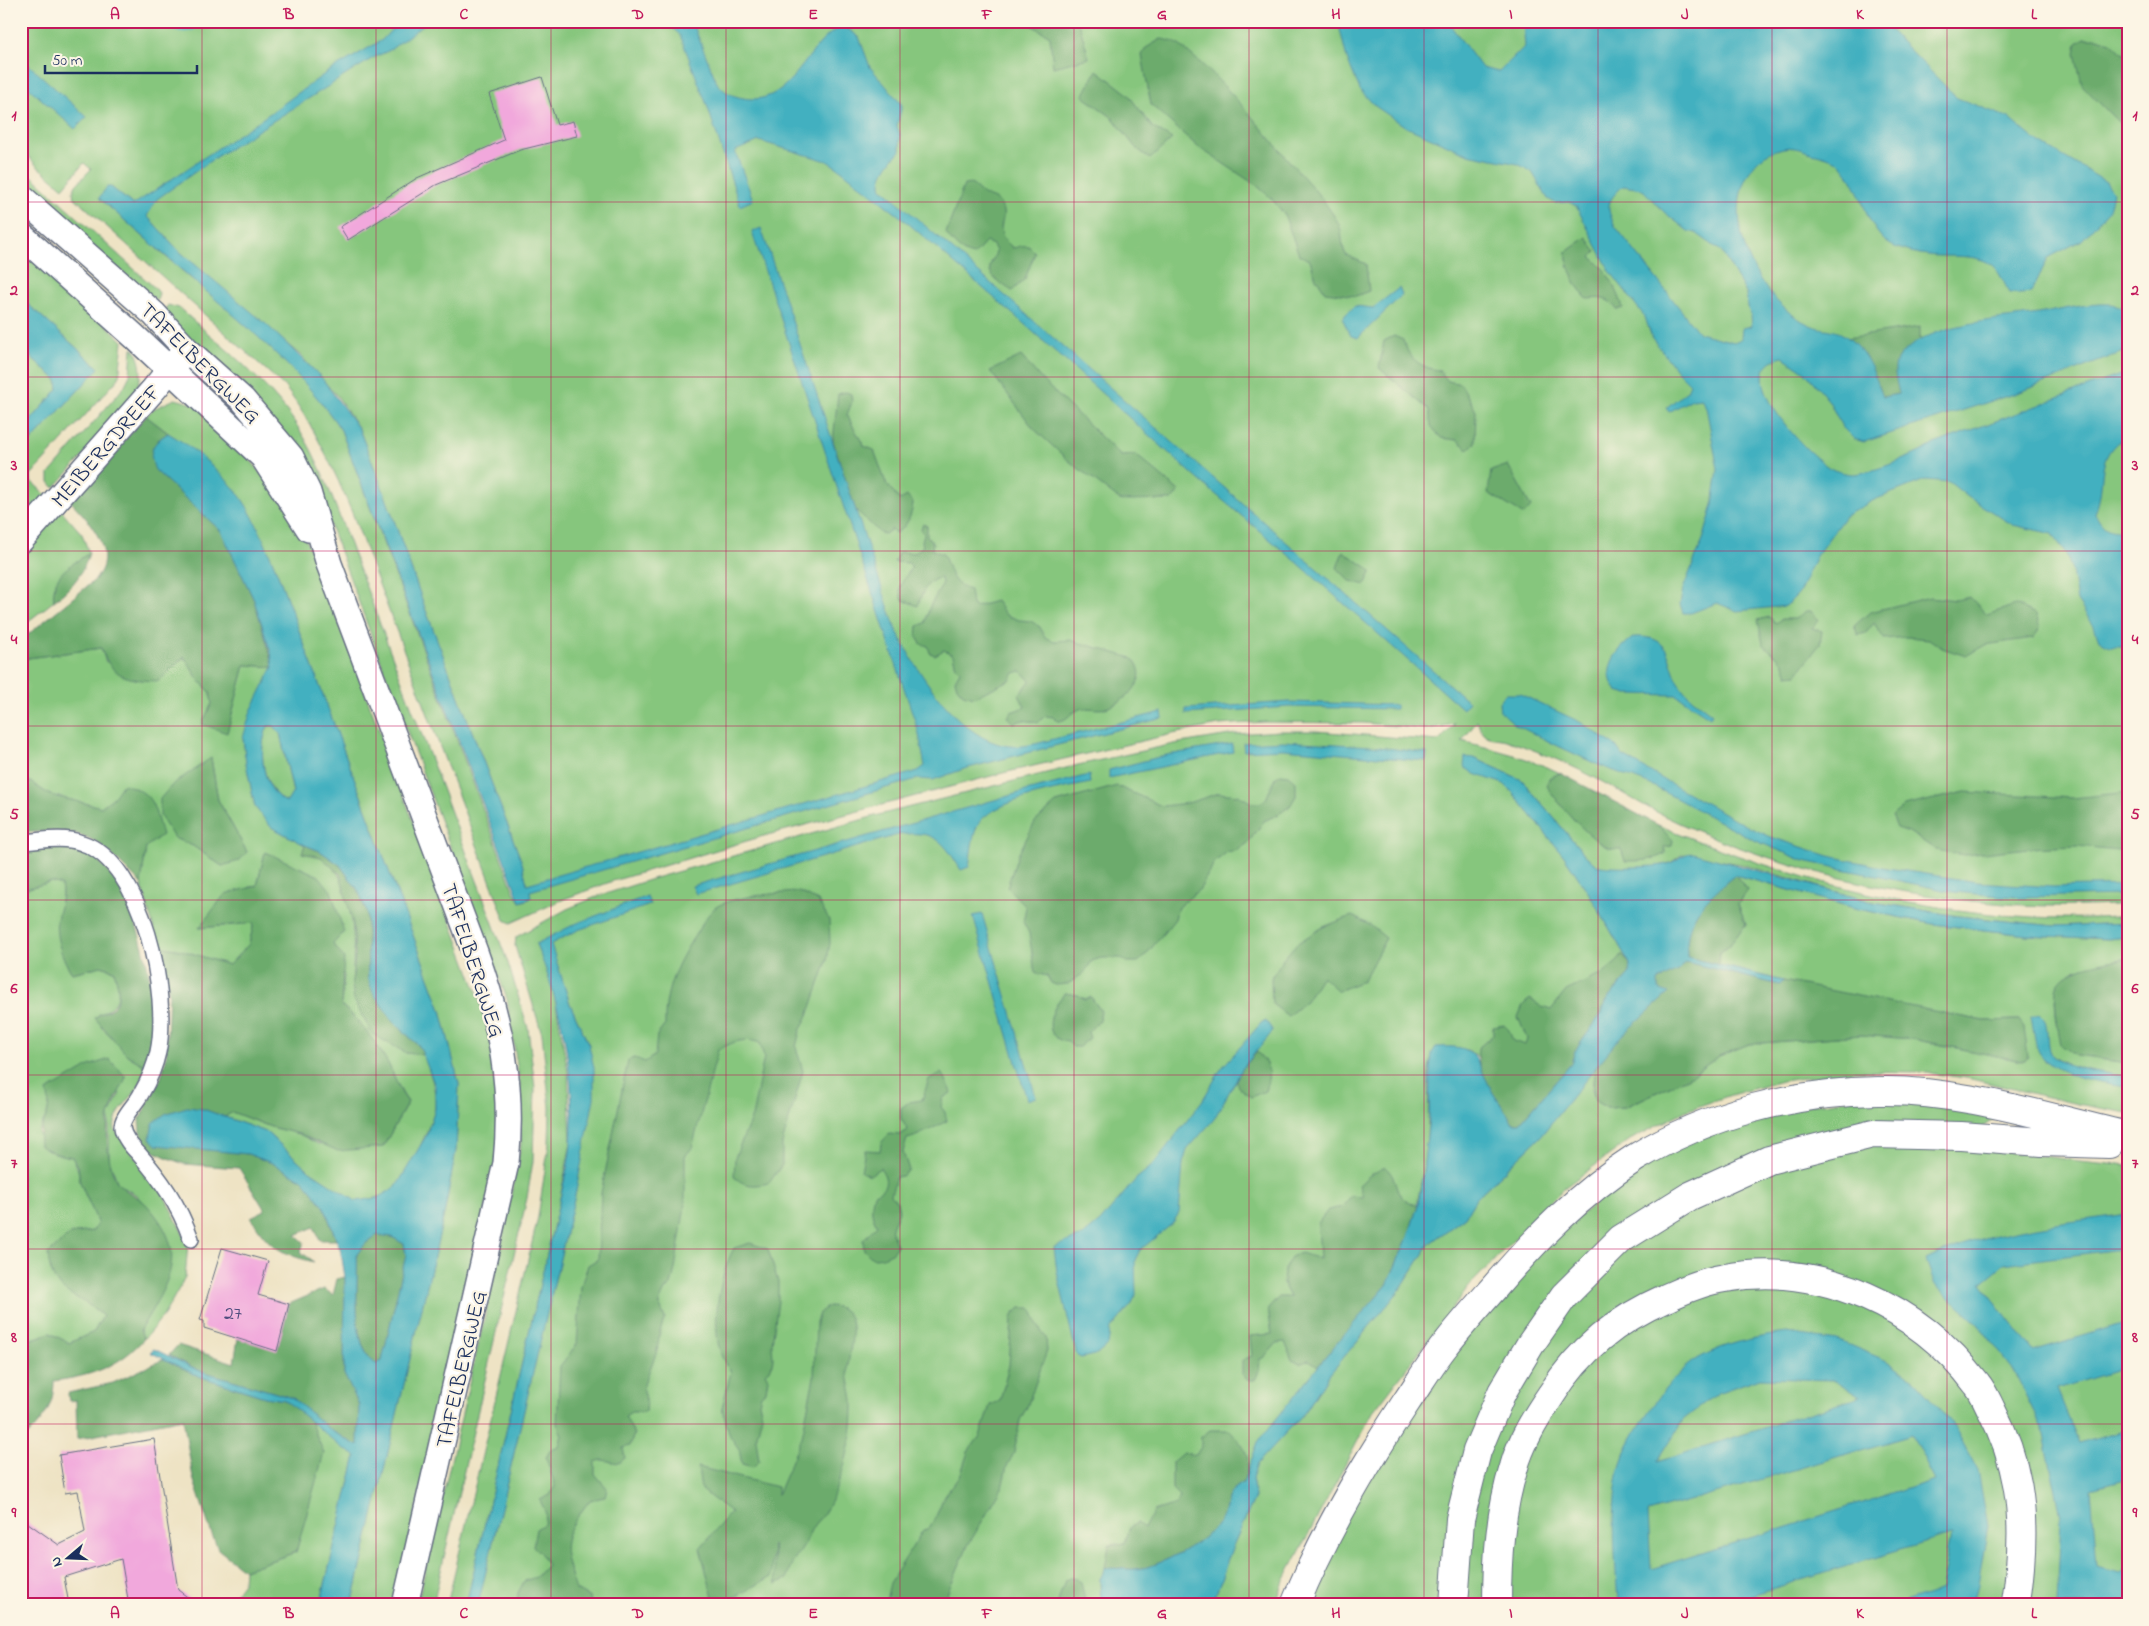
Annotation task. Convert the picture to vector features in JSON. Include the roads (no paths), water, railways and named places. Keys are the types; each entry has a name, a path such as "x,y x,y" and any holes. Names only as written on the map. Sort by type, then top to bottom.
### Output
{"highway":[{"path":"1295,1605 1313,1560 1376,1448 1446,1344 1545,1231 1589,1191 1637,1158 1687,1132 1746,1109 1798,1098 1879,1091 1954,1096 2128,1136"},
{"path":"1454,1605 1460,1519 1477,1451 1502,1392 1530,1344 1564,1296 1621,1239 1690,1196 1769,1160 1873,1134 2128,1144"},
{"path":"1497,1605 1500,1528 1514,1466 1526,1437 1564,1374 1598,1337 1644,1308 1692,1286 1724,1278 1756,1274 1807,1277 1850,1290 1899,1311 1944,1346 1978,1385 2005,1437 2018,1478 2021,1529 2015,1605"}],"street":[{"name":"TAFELBERGWEG","path":"21,197 154,314 186,349 243,400 291,458 308,492 329,564 489,990 497,1017 507,1067 509,1110 506,1163 405,1605"},
{"name":"TAFELBERGWEG","path":"21,235 170,369 262,457 293,500 329,564"},
{"name":"MEIBERGDREEF","path":"21,540 186,349"},
{"path":"21,842 64,839 82,843 94,849 107,859 126,882 139,911 151,947 160,992 160,1039 154,1065 145,1086 124,1120 122,1127 132,1146 157,1174 174,1199 192,1239"}],"water":[{"path":"405,21 428,21 390,50 373,58 216,157 157,199 147,216 179,251 267,325 321,377 359,429 522,863 527,884 918,771 925,766 918,730 752,232 761,228 895,627 914,662 941,700 974,731 991,741 1010,746 1038,743 1162,712 1163,718 964,769 933,780 917,779 530,891 531,898 520,902 341,430 312,391 278,356 243,323 99,198 107,187 111,187 133,205 269,114 326,73 382,40 396,25"},
{"path":"665,21 689,21 693,24 717,83 722,89 743,98 760,98 775,93 798,71 819,44 831,33 844,26 859,37 870,67 902,105 897,126 900,135 900,151 884,173 881,184 882,188 1469,702 1463,709 1298,563 1207,487 902,218 841,170 827,161 759,141 735,151 753,200 740,206 707,105 680,35"},
{"path":"1338,21 1447,21 1482,68 1499,72 1525,46 1523,21 1881,21 1957,98 2009,118 2034,139 2106,182 2113,192 2109,210 2082,240 2048,258 2031,293 2010,293 1994,267 1980,259 1920,254 1895,247 1885,241 1871,221 1848,173 1840,164 1827,157 1798,149 1783,148 1776,150 1756,163 1742,187 1739,217 1741,233 1747,252 1766,289 1775,300 1796,317 1812,326 1840,333 1852,341 1869,363 1883,397 1899,394 1895,365 1899,357 1911,346 1944,330 1983,321 2101,304 2112,304 2128,310 2128,350 2023,391 1864,442 1854,439 1842,427 1829,401 1804,371 1783,357 1768,365 1763,378 1767,395 1792,433 1823,463 1834,470 1853,474 1871,471 1895,463 1934,444 2128,372 2128,436 2109,451 2105,460 2099,502 2095,513 2106,528 2114,531 2125,531 2128,534 2128,646 2109,646 2099,640 2094,626 2077,601 2072,571 2066,554 2053,534 2013,525 1968,497 1949,482 1925,480 1874,500 1845,516 1816,556 1799,593 1786,606 1737,611 1717,603 1691,613 1683,613 1680,604 1683,589 1704,537 1713,505 1718,469 1706,407 1701,398 1692,399 1669,412 1666,408 1687,391 1690,384 1678,372 1652,338 1645,317 1610,271 1576,206 1569,202 1555,203 1548,199 1532,172 1518,164 1468,154 1406,127 1375,106 1360,90 1347,59","holes":["1623,186 1642,189 1664,212 1688,231 1696,233 1721,251 1746,293 1747,307 1751,315 1752,326 1742,328 1741,339 1734,342 1699,333 1615,226 1609,209 1611,200"]},
{"path":"21,58 87,117 75,129 21,81"},
{"path":"1399,288 1402,295 1358,338 1351,336 1342,318 1355,306 1373,308"},
{"path":"21,298 99,368 21,452 21,432 58,389 57,380 21,348"},
{"path":"168,433 202,457 233,487 247,506 258,528 277,572 441,1010 459,1084 456,1150 445,1210 352,1605 320,1605 356,1456 341,1447 285,1400 265,1397 198,1376 150,1352 154,1349 198,1370 293,1398 330,1430 358,1446 359,1405 344,1374 345,1277 341,1252 324,1206 303,1180 272,1163 248,1154 156,1145 150,1138 153,1123 165,1114 187,1107 203,1109 266,1132 310,1171 356,1201 377,1198 396,1187 426,1136 435,1109 435,1086 420,1047 393,1021 373,993 368,978 367,913 358,890 340,865 320,851 271,827 255,807 243,738 251,711 273,667 271,653 254,600 221,531 155,470 152,449","holes":["268,726 274,726 280,733 293,792 287,802 272,789 264,769 263,746","377,1235 392,1237 404,1244 406,1255 382,1361 376,1364 368,1355 362,1343 359,1329 357,1313 357,1254 366,1243"]},
{"path":"1634,637 1657,641 1663,646 1682,688 1692,699 1712,714 1710,717 1676,695 1627,694 1617,691 1610,676 1612,661 1621,648"},
{"path":"1505,694 1520,694 1580,722 1616,746 1622,755 1749,827 1771,837 1829,856 1887,868 1977,882 2053,887 2128,885 2128,895 2014,897 1953,892 1804,861 1754,840 1651,785 1596,764 1516,725 1500,711 1499,702"},
{"path":"1289,702 1396,705 1396,709 1289,707 1186,714 1186,709"},
{"path":"1283,741 1371,746 1427,753 1426,761 1283,749 1244,751 1243,743"},
{"path":"1232,744 1233,752 1109,778 1109,770 1167,755"},
{"path":"1465,757 1474,758 1522,780 1585,855 1597,865 1644,867 1663,865 1693,853 1873,902 1958,916 2055,926 2128,923 2128,937 2108,939 2027,935 1933,924 1858,909 1735,875 1707,900 1693,919 1689,930 1687,957 1783,981 1780,985 1686,962 1679,970 1658,981 1658,989 1669,993 1621,1036 1539,1138 1477,1197 1465,1217 1430,1243 1399,1291 1328,1376 1305,1412 1257,1464 1252,1479 1255,1497 1232,1548 1212,1605 1101,1605 1100,1579 1105,1569 1136,1569 1157,1564 1182,1552 1215,1528 1224,1514 1229,1496 1236,1487 1243,1483 1258,1442 1336,1344 1387,1285 1408,1237 1418,1205 1429,1118 1430,1069 1432,1053 1436,1047 1458,1048 1471,1053 1479,1064 1493,1093 1513,1123 1520,1123 1571,1064 1575,1051 1602,1013 1605,1002 1629,975 1630,964 1590,895 1564,856 1504,784 1475,774 1464,767"},
{"path":"1089,775 1090,783 1028,797 996,809 984,817 975,831 969,867 961,870 948,851 936,839 921,834 911,834 898,835 696,894 692,886 1026,791"},
{"path":"647,896 650,905 578,930 551,944 570,1004 589,1045 594,1068 594,1098 576,1191 478,1605 466,1605 566,1175 571,1143 571,1092 565,1041 553,991 536,944 575,924"},
{"path":"982,914 1036,1097 1027,1100 973,916"},
{"path":"2040,1014 2045,1022 2049,1049 2056,1059 2086,1070 2128,1077 2128,1086 2104,1083 2076,1076 2064,1072 2043,1058 2037,1048 2031,1017"},
{"path":"1266,1021 1273,1031 1242,1069 1214,1119 1187,1150 1183,1163 1179,1213 1172,1224 1140,1250 1135,1260 1136,1295 1131,1305 1110,1330 1108,1345 1098,1354 1081,1358 1077,1356 1057,1272 1054,1247 1084,1235 1100,1222 1136,1179 1153,1165 1202,1101 1221,1069 1262,1022"},
{"path":"2128,1214 2128,1248 2004,1264 1981,1283 2033,1351 2128,1322 2128,1367 2057,1389 2079,1443 2128,1429 2128,1478 2091,1488 2097,1567 2121,1573 2128,1566 2128,1605 2057,1605 2061,1516 2043,1430 2013,1370 1978,1324 1935,1285 1926,1260 1974,1241 1999,1234"},
{"path":"1786,1333 1837,1340 1885,1360 1914,1380 1939,1407 1956,1430 1978,1471 1988,1526 1978,1585 1972,1605 1895,1605 1941,1590 1951,1535 1718,1605 1618,1605 1614,1533 1617,1479 1626,1451 1642,1421 1664,1390 1688,1366 1699,1358 1741,1341","holes":["1760,1378 1833,1380 1860,1397 1657,1462 1683,1420 1717,1393","1912,1435 1935,1480 1651,1569 1648,1513"]}],"waterway":[{"path":"164,21 179,29 189,29 204,21"}]}
